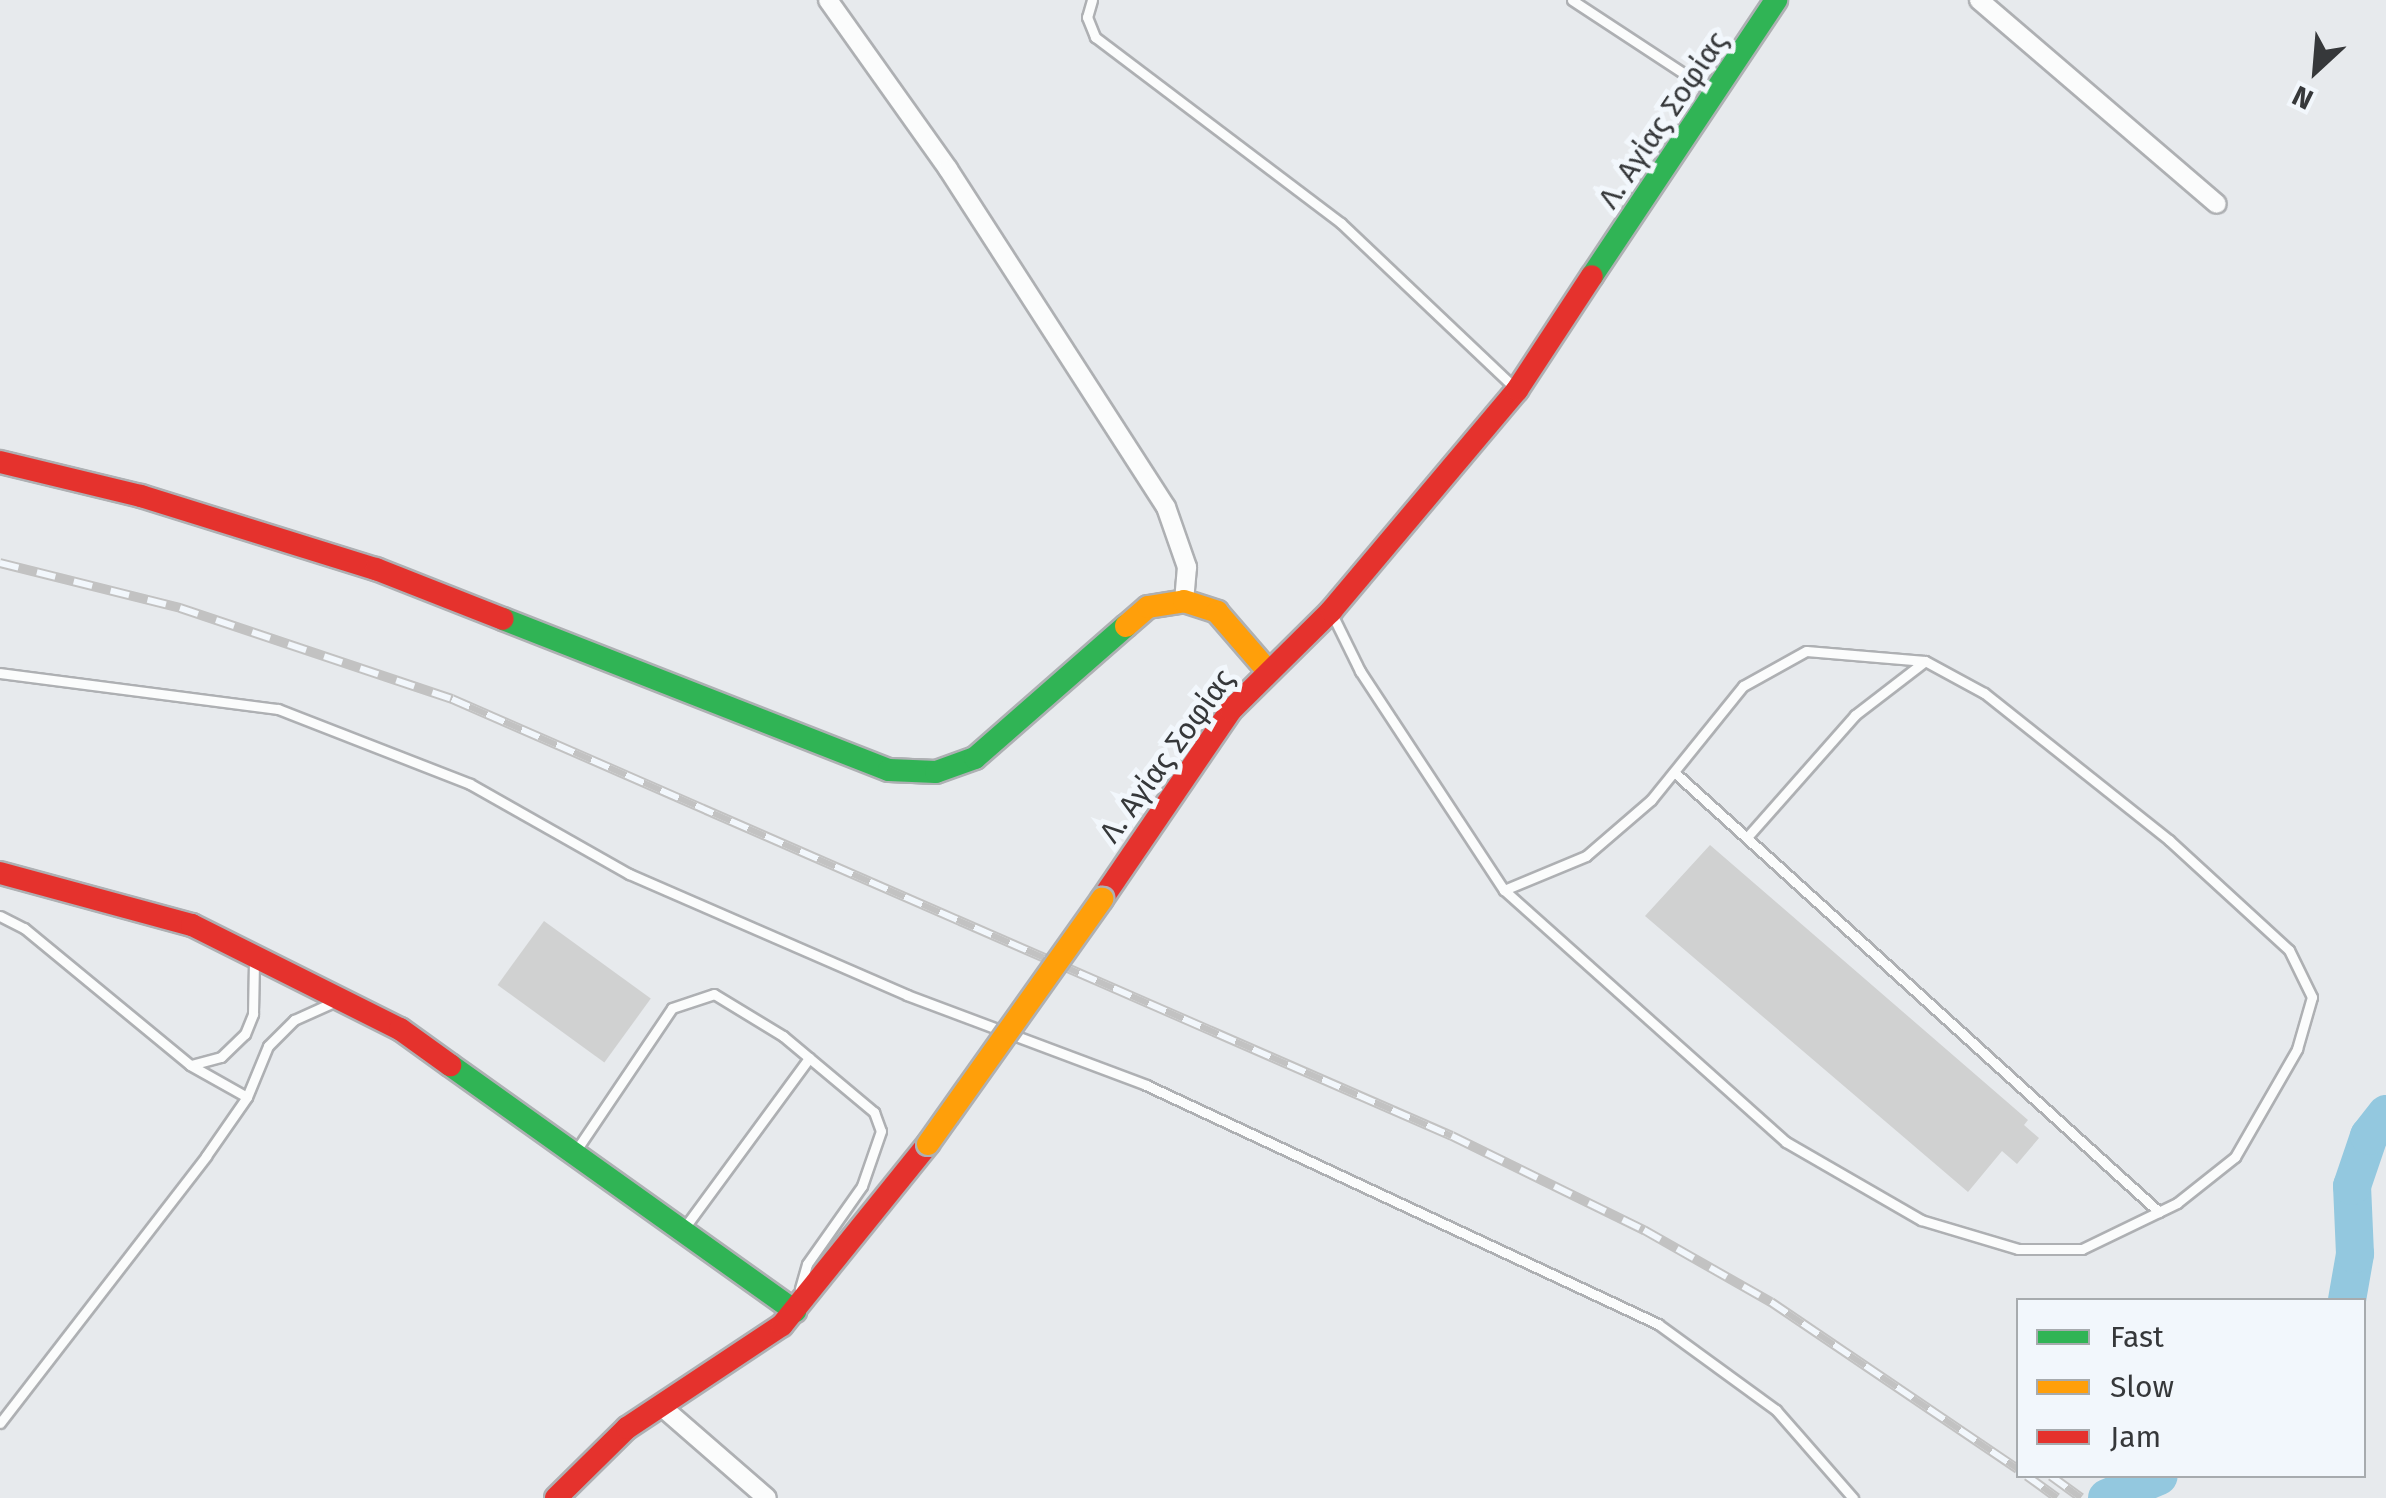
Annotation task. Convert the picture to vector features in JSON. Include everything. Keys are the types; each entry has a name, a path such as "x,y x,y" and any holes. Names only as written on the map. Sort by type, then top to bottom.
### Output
{"street":[{"path":"828,0 948,169 1166,507 1187,567 1184,601"},
{"name":"Λ. Αγίας Σοφίας","path":"556,1498 628,1428 795,1311 928,1144 1231,710 1331,611 1517,390 1718,96 1776,0"},
{"path":"1979,0 2216,204"},
{"path":"0,462 140,496 376,570 889,770 936,772 976,758 1148,607 1184,601 1217,612 1268,670"},
{"path":"0,872 192,925 342,998 463,1069 795,1311"},
{"path":"661,1406 767,1498"}],"lane":[{"path":"1092,0 1087,16 1095,38 1341,223 1517,390"},
{"path":"1572,0 1718,96"},
{"path":"1331,611 1360,672 1504,890 1786,1142 1920,1220 2018,1249 2082,1249 2159,1212 2235,1157 2296,1049 2312,998 2289,950 2169,840 1984,693 1926,661 1806,650 1743,686 1674,772 1586,856 1504,890"},
{"path":"1749,836 1855,715 1926,661"},
{"path":"0,673 278,708 470,784 629,874 907,995 1146,1086 1658,1324 1776,1410 1853,1498"},
{"path":"1674,772 2159,1212"},
{"path":"0,916 24,928 190,1065 247,1098"},
{"path":"190,1065 220,1057 245,1034 256,989 253,953"},
{"path":"576,1152 672,1008 696,996 714,994 809,1058 874,1112 881,1131 862,1186 807,1264 795,1311"},
{"path":"0,1423 247,1098 268,1046 294,1020 342,998"},
{"path":"684,1230 809,1058"}],"building":[{"path":"1710,845 2028,1120 2024,1125 2039,1138 2017,1164 2002,1151 1968,1192 1645,916"},
{"path":"544,921 651,999 604,1062 498,985"}],"waterway":[{"path":"2347,1298 2355,1254 2352,1186 2369,1136 2386,1114"},
{"path":"2107,1498 2154,1478"}],"railway":[{"path":"0,563 180,608 452,699 1452,1136 1644,1230 1771,1302 2016,1468"},
{"path":"2030,1478 2057,1498"},
{"path":"2054,1478 2081,1498"}],"traffic: fast":[{"path":"1592,276 1776,0"},
{"path":"503,619 889,770 936,772 975,758 1126,626"},
{"path":"450,1065 795,1311"}],"traffic: slow":[{"path":"1126,626 1148,607 1184,601 1217,612 1267,670"},
{"path":"928,1144 1102,899"}],"traffic: jam":[{"path":"1102,899 1231,710 1331,611 1517,390 1592,276"},
{"path":"0,462 141,496 376,569 503,619"},
{"path":"0,873 192,925 400,1029 450,1065"},
{"path":"556,1498 627,1428 782,1325 928,1144"}]}
